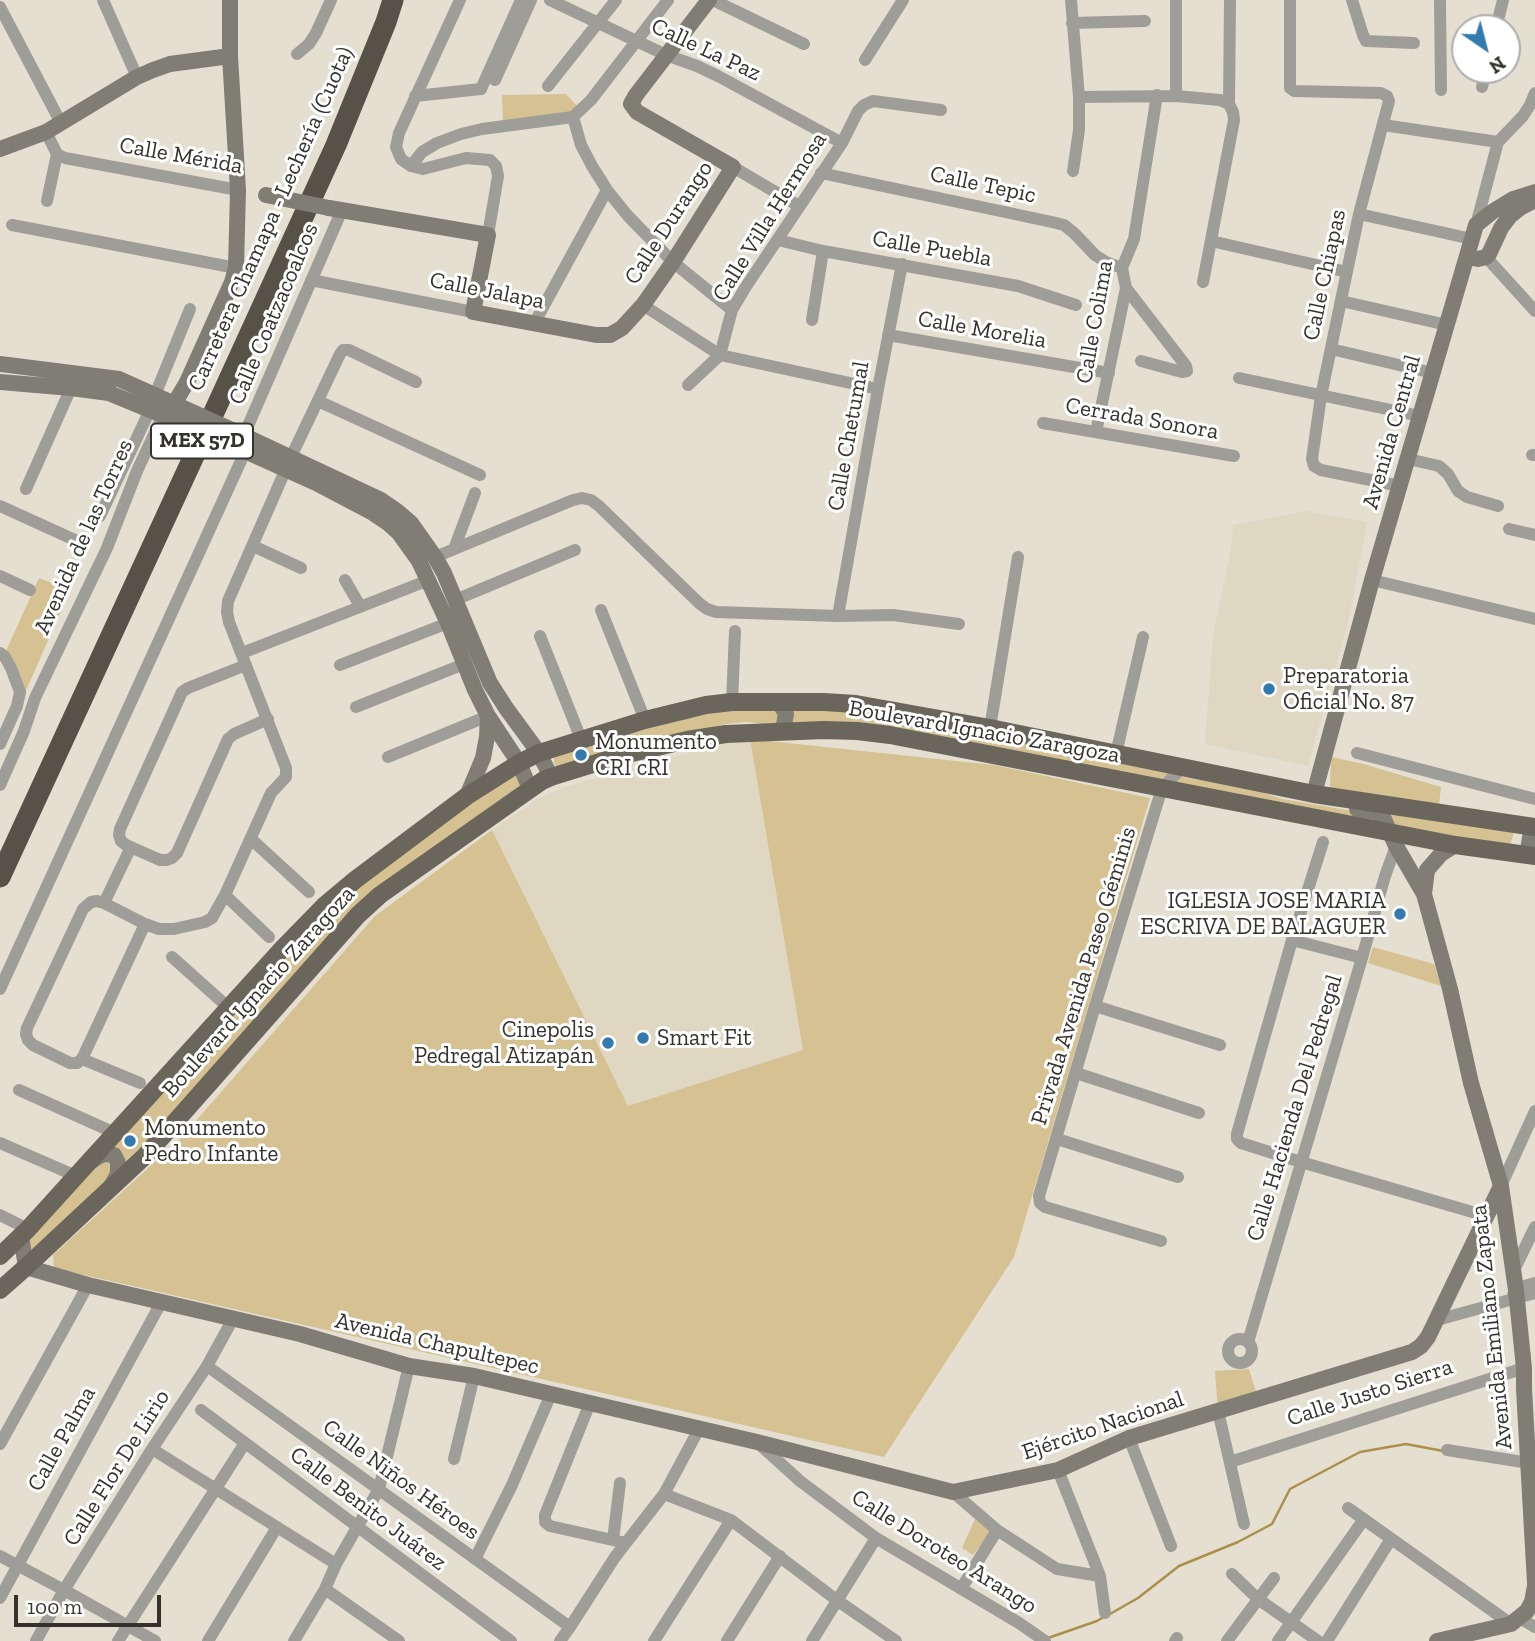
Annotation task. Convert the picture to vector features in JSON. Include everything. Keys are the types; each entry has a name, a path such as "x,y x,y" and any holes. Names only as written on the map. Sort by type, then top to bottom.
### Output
{"highway":[{"name":"Carretera Chamapa - Lechería (Cuota)","path":"0,844 182,454 322,144 351,77 379,0"},
{"name":"Carretera Chamapa - Lechería (Cuota)","path":"0,877 336,145 393,0"}],"main road":[{"name":"Boulevard Ignacio Zaragoza","path":"0,1255 25,1232 282,949 324,906 355,880 467,796 519,763 539,753 645,720 706,705 732,702 856,704 990,728 1314,794 1534,826"},
{"name":"Boulevard Ignacio Zaragoza","path":"0,1290 109,1190 165,1134 358,915 380,895 530,789 551,777 620,756 726,734 835,730 890,735 1162,788 1393,839 1531,855"}],"street":[{"path":"103,0 138,77"},
{"path":"0,149 46,132 138,77 170,64 230,56 230,0"},
{"path":"297,54 309,44 316,33 331,0"},
{"path":"460,0 398,133 396,147 401,159 411,166 423,169 466,158 490,160 496,166 498,176 473,312"},
{"path":"415,96 481,89 521,0"},
{"path":"495,80 531,0"},
{"name":"Calle La Paz","path":"551,0 718,76 842,143"},
{"path":"548,86 616,0"},
{"path":"411,166 422,152 461,134 523,122 573,117 591,100 667,0"},
{"path":"799,206 637,112 631,104 711,0 804,44"},
{"path":"865,60 903,0"},
{"path":"1071,0 1079,97 1078,138 1073,171"},
{"path":"1176,0 1176,96"},
{"path":"1228,104 1230,0"},
{"name":"Calle Chiapas","path":"1290,0 1290,88 1294,91 1381,93 1387,96 1389,101 1359,214 1321,396 1312,459 1314,466 1321,470 1400,486"},
{"path":"1352,0 1366,41 1414,43"},
{"path":"1440,0 1441,90"},
{"path":"0,7 5,31 61,124"},
{"path":"1072,23 1145,21"},
{"name":"Avenida de las Torres","path":"0,785 24,731 35,698 107,548 165,408 187,382 232,282 236,268 238,190 230,56"},
{"name":"Avenida Central","path":"1314,794 1372,580 1468,257 1499,142 1523,116 1535,93"},
{"path":"1079,97 1157,95 1220,100 1228,104 1234,120 1203,282"},
{"name":"Calle Colima","path":"1096,432 1126,288 1122,268 1134,239 1157,95"},
{"name":"Calle Villa Hermosa","path":"720,355 732,310 753,274 842,143 858,111 873,101 941,110"},
{"path":"573,117 582,145 607,190 673,262 732,310"},
{"path":"1383,125 1499,142"},
{"path":"46,132 57,154 47,201"},
{"name":"Calle Mérida","path":"57,154 65,158 335,209 488,235"},
{"name":"Calle Durango","path":"643,305 733,167"},
{"name":"Calle Tepic","path":"821,173 1065,226 1095,255 1122,268"},
{"path":"535,323 607,190"},
{"path":"1359,214 1474,232 1492,212 1513,199 1535,192"},
{"path":"1468,257 1486,257 1510,216 1535,200"},
{"name":"Calle Coatzacoalcos","path":"234,436 311,280 335,209"},
{"path":"12,225 236,268"},
{"name":"Calle Puebla","path":"778,240 823,251 1018,286 1076,305"},
{"path":"1211,241 1347,272"},
{"path":"812,320 823,251"},
{"path":"1486,257 1535,312"},
{"name":"Calle Chetumal","path":"838,616 902,264"},
{"name":"Calle Jalapa","path":"311,280 596,335 610,335 622,328 643,305"},
{"path":"1126,288 1186,366 1187,371 1141,361"},
{"path":"1341,301 1447,325"},
{"path":"643,305 720,355 878,389"},
{"path":"100,516 165,408 190,309"},
{"name":"Calle Morelia","path":"888,335 1109,373"},
{"path":"1331,349 1433,373"},
{"path":"145,924 82,1059 77,1063 70,1063 33,1045 28,1040 27,1028 83,909 91,902 104,903 145,924 165,929 209,920 215,914 273,789 287,773 229,622 228,601 288,464 343,350 349,350 416,382"},
{"path":"688,384 720,355"},
{"path":"0,364 119,379 165,408"},
{"path":"1239,378 1420,415"},
{"path":"2,387 71,388 165,408 234,436 288,464 381,500 397,510 421,536 435,557 491,683 539,753 551,777"},
{"path":"26,489 71,388"},
{"path":"317,401 480,475"},
{"name":"Cerrada Sonora","path":"1043,423 1234,456"},
{"path":"234,436 245,452 288,464"},
{"path":"0,989 245,452"},
{"path":"1408,459 1440,466 1458,491 1467,497 1498,506"},
{"path":"319,477 388,523 409,546 429,580 488,716 519,763 530,789"},
{"path":"454,549 475,493"},
{"path":"435,557 582,498 599,506 707,609 725,614 892,615 959,624"},
{"path":"0,506 77,541"},
{"path":"1509,529 1535,535"},
{"path":"253,546 301,568"},
{"path":"456,600 575,550"},
{"path":"990,728 1018,556"},
{"path":"0,576 30,590"},
{"path":"345,580 360,606"},
{"path":"268,719 228,739 173,858 160,860 121,841 120,829 180,695 188,688 360,606 429,580"},
{"path":"1372,580 1535,619"},
{"path":"601,610 645,720"},
{"path":"340,665 448,623"},
{"path":"732,702 736,631"},
{"path":"540,636 582,739"},
{"path":"1116,754 1143,636"},
{"path":"0,653 5,657 18,685 19,700 0,744"},
{"path":"356,707 464,664"},
{"path":"774,701 780,704 786,714 779,731"},
{"path":"388,757 488,716"},
{"path":"467,796 483,758 488,716"},
{"path":"1357,753 1534,795"},
{"name":"Privada Avenida Paseo Géminis","path":"1161,1241 1045,1207 1040,1203 1039,1196 1162,788 1182,768"},
{"name":"Avenida Emiliano Zapata","path":"1257,783 1271,793 1375,812 1383,817 1424,894 1450,989 1471,1083 1501,1186 1514,1270 1524,1368 1529,1391 1529,1463 1535,1585 1526,1622"},
{"path":"1531,855 1534,826"},
{"path":"251,839 309,892"},
{"name":"Calle Hacienda Del Pedregal","path":"1248,1342 1362,958 1393,839"},
{"path":"1323,842 1292,940 1237,1139 1241,1143 1301,1162 1486,1216"},
{"path":"1424,894 1427,870 1441,854 1455,845"},
{"path":"104,903 131,847"},
{"path":"225,895 269,937"},
{"path":"1292,940 1362,958"},
{"path":"172,957 229,1008"},
{"path":"1096,1006 1220,1045"},
{"path":"82,1059 140,1083"},
{"path":"1076,1073 1199,1113"},
{"path":"19,1090 115,1133"},
{"path":"1437,1320 1535,1111"},
{"path":"1057,1139 1178,1177"},
{"path":"0,1143 80,1171 103,1154 114,1155 118,1170 109,1190"},
{"path":"0,1215 25,1232 26,1267"},
{"path":"1514,1270 1535,1227"},
{"name":"Avenida Chapultepec","path":"26,1267 300,1334 409,1366 474,1376 757,1442"},
{"path":"1515,1295 1526,1285 1535,1283"},
{"path":"0,1444 88,1284"},
{"path":"1437,1320 1515,1295 1535,1293"},
{"name":"Calle Palma","path":"0,1598 162,1301"},
{"name":"Calle Flor De Lirio","path":"36,1641 64,1590 152,1448 207,1366 234,1317"},
{"name":"Ejército Nacional","path":"757,1442 953,1492 1058,1470 1129,1438 1412,1352 1421,1346 1437,1320"},
{"name":"Calle Niños Héroes","path":"207,1366 570,1627"},
{"path":"296,1640 379,1489 409,1366"},
{"name":"Calle Justo Sierra","path":"1230,1462 1524,1368"},
{"path":"454,1459 474,1376"},
{"path":"475,1559 512,1485 551,1394"},
{"path":"590,1404 545,1515 545,1522 551,1526 619,1542"},
{"name":"Calle Benito Juárez","path":"201,1410 511,1641"},
{"path":"1218,1411 1244,1524"},
{"path":"559,1641 570,1627 619,1542 664,1494 699,1429"},
{"path":"1129,1438 1171,1546"},
{"name":"Calle Doroteo Arango","path":"757,1442 800,1481 876,1538 1045,1641"},
{"path":"118,1641 245,1444"},
{"path":"152,1448 336,1564"},
{"path":"1447,1450 1529,1463"},
{"path":"1058,1470 1100,1576 1105,1613"},
{"path":"619,1542 620,1483"},
{"path":"953,1492 997,1530 1056,1569 1100,1576"},
{"path":"664,1494 731,1520 896,1641"},
{"path":"1348,1508 1391,1539 1526,1622"},
{"path":"1278,1641 1364,1519"},
{"path":"654,1641 731,1520"},
{"path":"208,1641 277,1527"},
{"path":"961,1589 997,1530"},
{"path":"812,1641 876,1538"},
{"path":"1327,1641 1391,1539"},
{"path":"0,1556 155,1641"},
{"path":"727,1641 780,1556"},
{"path":"1232,1574 1258,1599 1318,1641"},
{"path":"1227,1641 1274,1578"},
{"path":"325,1588 399,1641"},
{"path":"1437,1641 1526,1622"}],"shaded area":[{"path":"566,94 578,107 572,115 503,123 502,95"},
{"name":"Preparatoria Oficial No. 87","path":"1307,511 1367,522 1349,619 1308,766 1205,744 1213,635 1231,549 1233,525"},
{"path":"39,578 70,590 25,693 6,651"},
{"path":"789,706 842,708 1171,772 1161,786 1115,775 786,729"},
{"path":"780,707 784,724 726,724 557,767 554,763 558,753 722,709"},
{"path":"750,739 803,1050 628,1106 492,830 537,799 567,786 728,742"},
{"path":"750,739 994,765 1150,798 1014,1257 884,1457 54,1268 53,1255 180,1139 375,916 492,830 628,1106 803,1050"},
{"path":"1331,757 1441,787 1439,805 1330,788"},
{"path":"513,774 521,785 410,866 126,1165 108,1149 351,887"},
{"path":"1181,777 1255,788 1282,799 1371,814 1383,829 1170,787"},
{"path":"1385,810 1515,829 1509,848 1395,829"},
{"path":"1373,947 1434,964 1441,986 1368,963"},
{"path":"103,1160 109,1164 113,1174 30,1254 25,1238"},
{"path":"1249,1369 1258,1399 1218,1411 1215,1371"},
{"path":"975,1519 991,1531 973,1555 962,1548"}],"waterway":[{"path":"1110,1614 1138,1598 1179,1566 1238,1542 1272,1524 1290,1489 1360,1452 1406,1444 1443,1451"},
{"path":"1048,1638 1104,1617"}],"place":[{"name":"Preparatoria Oficial No. 87","path":"1269,689"},
{"name":"Monumento CRI cRI","path":"581,755"},
{"name":"IGLESIA JOSE MARIA ESCRIVA DE BALAGUER","path":"1400,914"},
{"name":"Smart Fit","path":"643,1038"},
{"name":"Cinepolis Pedregal Atizapán","path":"608,1043"},
{"name":"Monumento Pedro Infante","path":"130,1141"}]}
